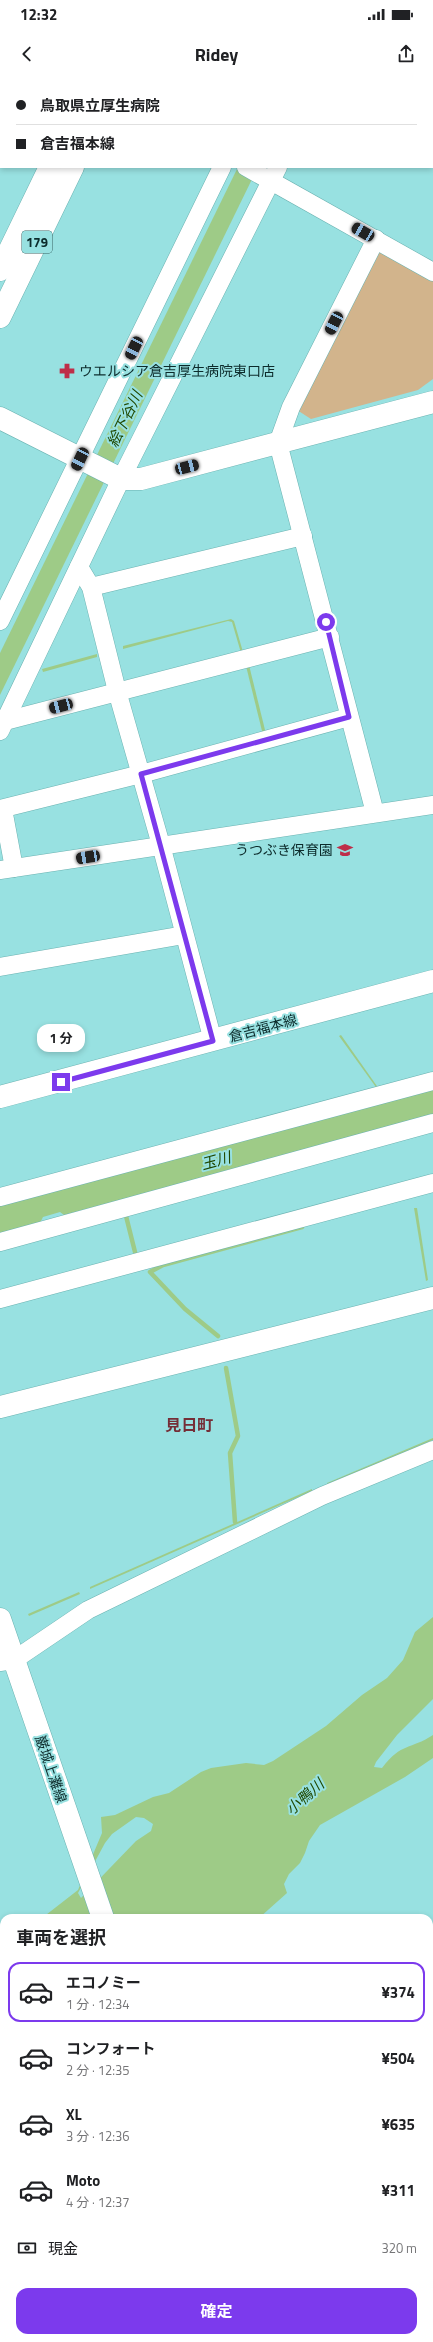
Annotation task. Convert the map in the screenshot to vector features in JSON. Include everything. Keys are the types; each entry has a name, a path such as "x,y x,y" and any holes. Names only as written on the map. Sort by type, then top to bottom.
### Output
{"main road":[{"name":"179","path":"0,270 50,168"},
{"name":"179","path":"0,317 73,168"},
{"path":"0,418 116,477 141,479 433,402"},
{"name":"倉吉福本線","path":"0,1098 433,981"},
{"path":"0,1407 433,1298"},
{"name":"巌城上灘線","path":"0,1619 10,1664 102,1914"}],"street":[{"path":"0,621 84,461 222,168"},
{"path":"3,726 79,567 116,477 264,172 433,272"},
{"path":"375,813 278,443 291,406 376,239"},
{"path":"91,587 303,536"},
{"path":"79,567 91,587 117,691 162,845 184,935 213,1041"},
{"path":"3,726 117,691 330,637"},
{"path":"349,717 141,774 2,809 7,869 433,805"},
{"path":"0,967 184,935"},
{"path":"0,1197 433,1081"},
{"path":"0,1242 433,1123"},
{"path":"0,1299 433,1183"},
{"path":"10,1664 94,1606 322,1496 433,1450"}],"shaded area":[{"path":"383,251 433,278 433,379 418,390 311,419 297,410 376,252"}],"water":[{"name":"絵下谷川","path":"238,168 258,168 0,695 0,653"},
{"path":"231,619 234,621 243,652 241,653 232,622 228,621 123,649 123,646"},
{"path":"97,654 97,657 43,672 42,669"},
{"path":"249,665 266,734 263,735 246,666"},
{"path":"341,1035 379,1089 378,1090 339,1036"},
{"name":"玉川","path":"433,1088 433,1115 64,1215 60,1212 43,1217 40,1223 0,1233 0,1206"},
{"path":"414,1208 417,1208 428,1280 426,1281"},
{"path":"433,1438 433,1440 328,1485 327,1483"},
{"path":"312,1489 312,1491 90,1589 90,1587"},
{"path":"79,1592 80,1594 29,1616 28,1614"},
{"name":"小鴨川","path":"433,1617 433,1699 397,1735 376,1762 374,1767 382,1768 395,1754 401,1750 433,1735 433,1758 405,1777 320,1825 309,1841 300,1863 289,1874 284,1884 287,1893 263,1914 47,1914 78,1890 102,1833 101,1817 115,1815 153,1797 169,1793 201,1772 211,1768 246,1763 264,1765 273,1761 326,1726 362,1695 387,1678 403,1660 415,1632","holes":["136,1817 144,1818 153,1824 151,1831 136,1841 81,1898 78,1893 105,1843 112,1834"]}],"waterway":[{"path":"126,1216 135,1252"},
{"path":"218,1336 185,1309 150,1272 163,1265 302,1227"},
{"path":"226,1368 238,1436 230,1453 235,1522"}],"place":[{"name":"ウエルシア倉吉厚生病院東口店","path":"67,371"},
{"name":"うつぶき保育園","path":"345,850"}],"district":[{"name":"見日町","path":"189,1425"}],"route":[{"path":"61,1082 213,1041 184,935 162,845 141,774 349,717 326,622"}]}
